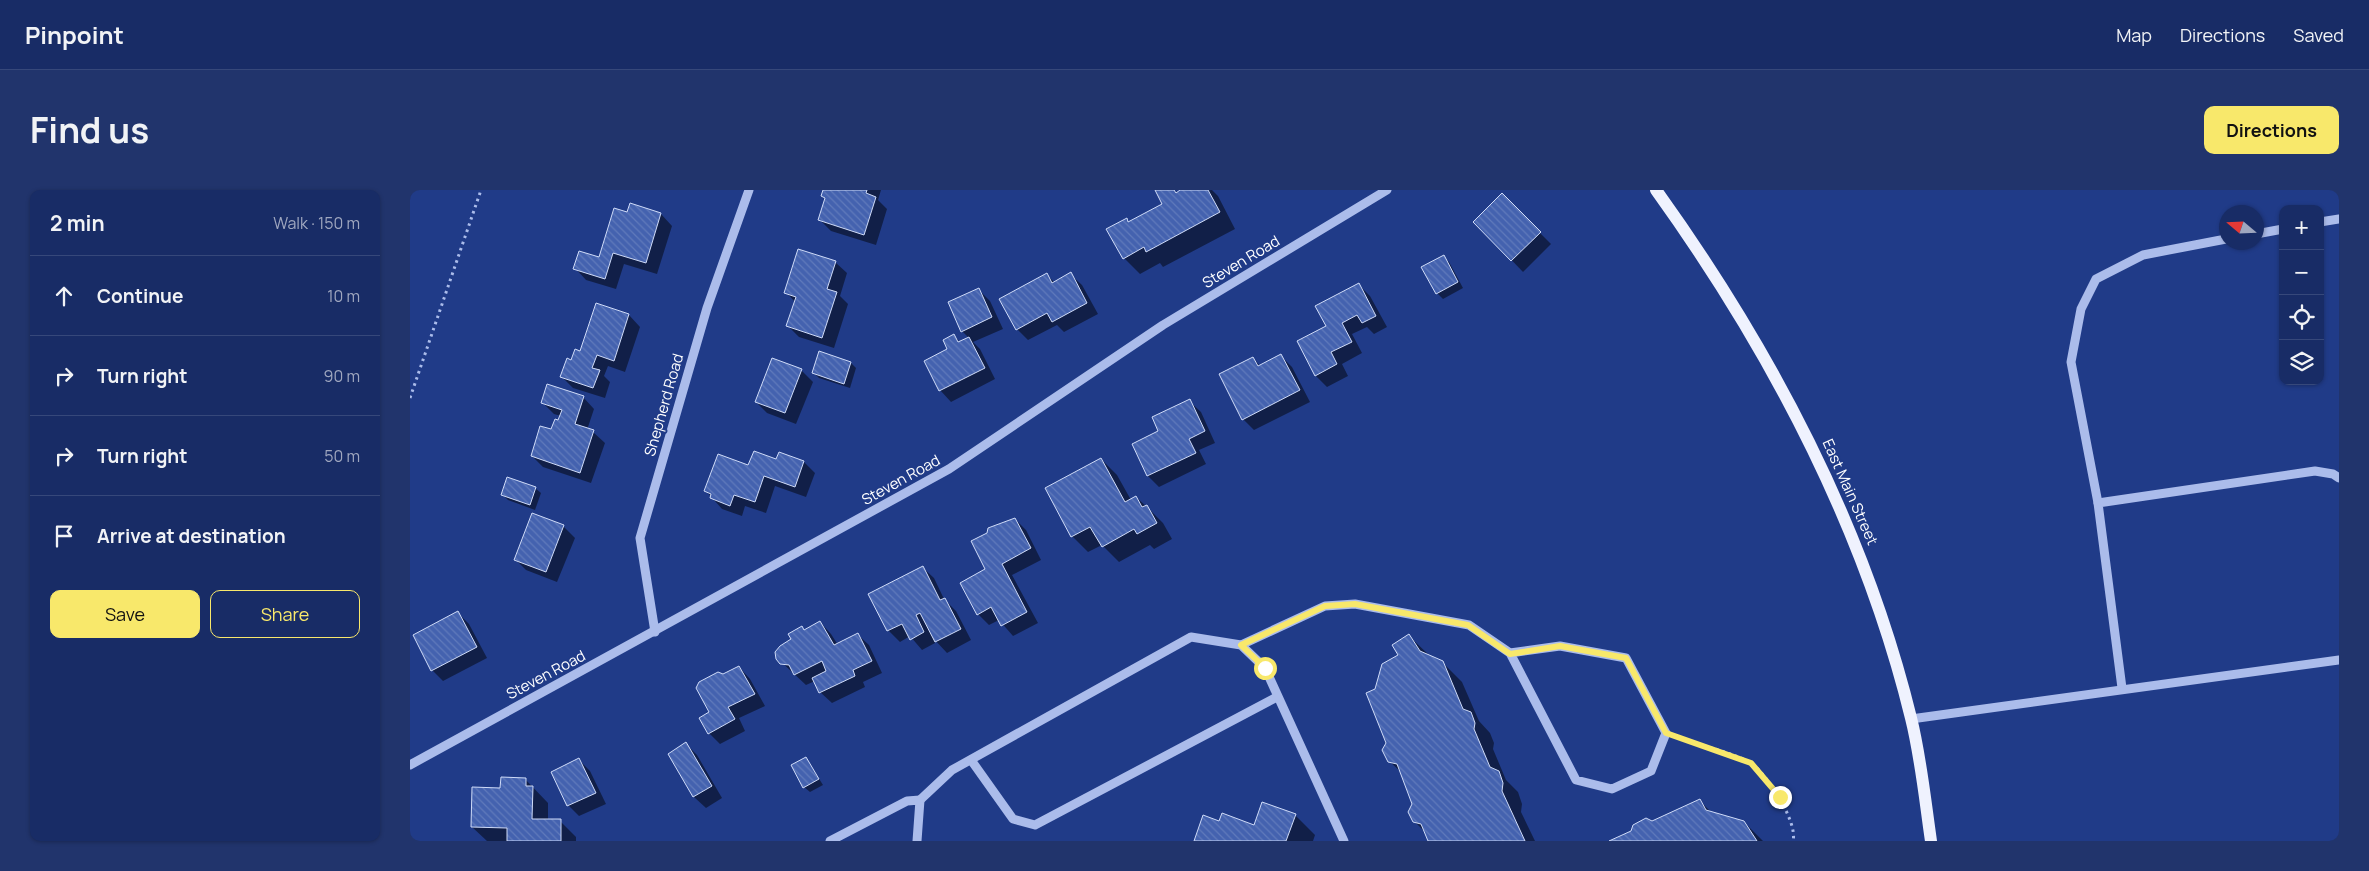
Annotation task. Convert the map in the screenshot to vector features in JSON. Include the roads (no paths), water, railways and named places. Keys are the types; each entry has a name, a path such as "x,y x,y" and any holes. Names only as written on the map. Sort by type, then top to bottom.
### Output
{"main road":[{"name":"East Main Street","path":"1656,190 1747,328 1790,402 1849,525 1875,596 1911,719 1931,841"}],"street":[{"name":"Shepherd Road","path":"655,632 640,538 707,308 748,190"},
{"name":"Steven Road","path":"410,765 950,470 1163,325 1387,190"},
{"path":"2324,221 2339,219"},
{"path":"2264,233 2279,230"},
{"path":"2122,688 2098,503 2071,362 2081,309 2096,280 2143,255 2219,240"},
{"path":"2098,503 2315,471 2334,474 2339,478"},
{"path":"830,841 907,801 920,800 952,770 1191,638 1241,645 1325,606 1355,604 1468,625 1510,654 1576,780 1612,788 1651,771 1666,733 1626,658 1560,646 1510,654"},
{"path":"1241,645 1265,668 1344,841"},
{"path":"1911,719 2122,688 2339,660"},
{"path":"971,760 1013,819 1035,825 1277,697"},
{"path":"917,841 920,800"}]}
